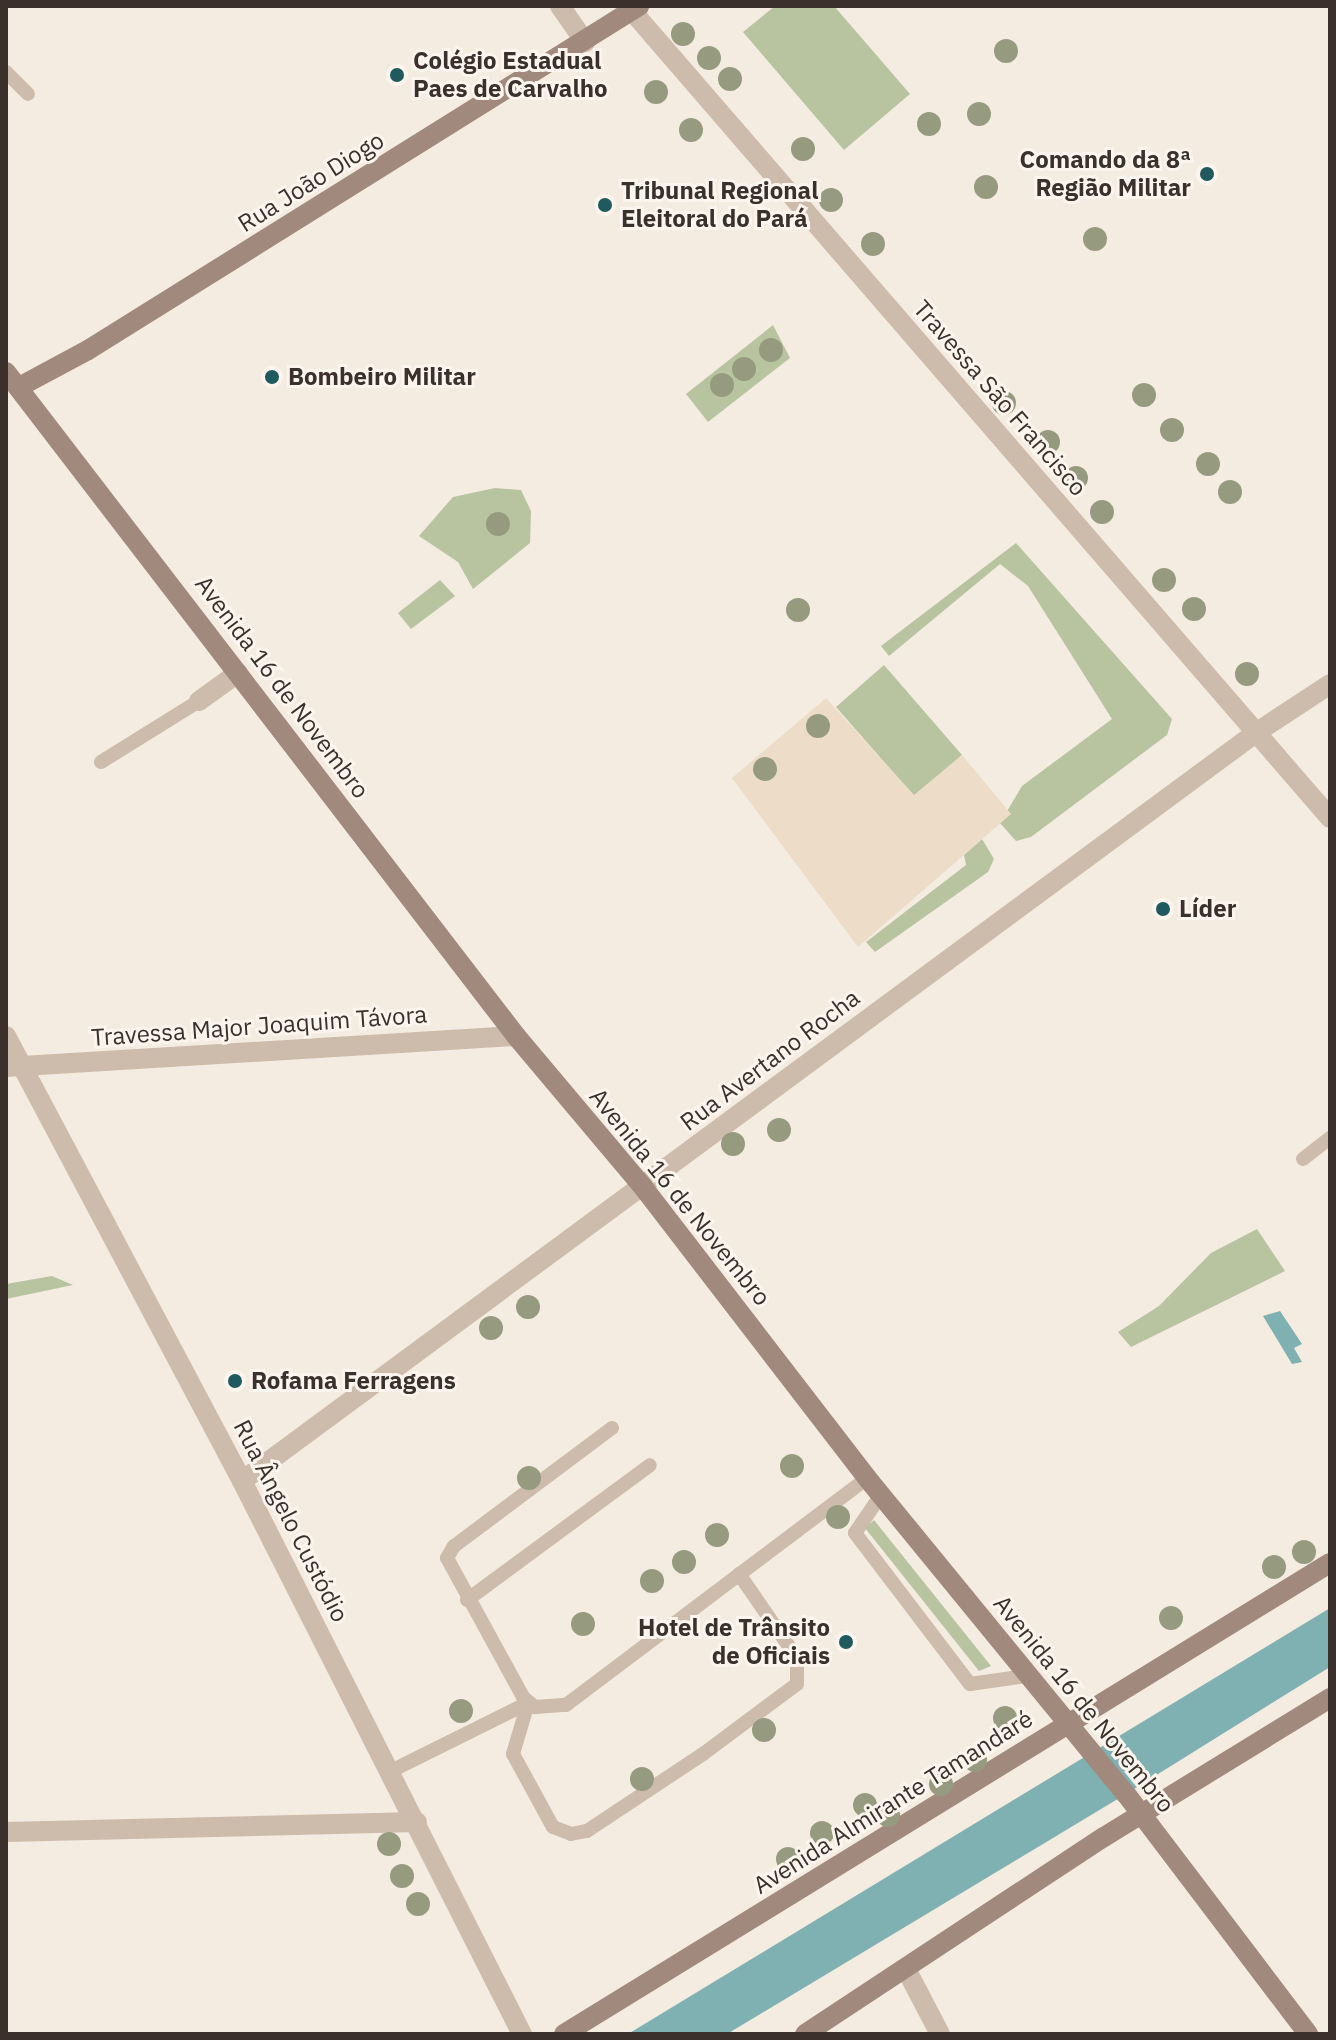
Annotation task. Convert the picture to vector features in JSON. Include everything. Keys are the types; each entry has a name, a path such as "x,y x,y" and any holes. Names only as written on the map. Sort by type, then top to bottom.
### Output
{"main road":[{"name":"Rua João Diogo","path":"10,384 88,350 636,8"},
{"name":"Avenida 16 de Novembro","path":"10,384 238,673 516,1036 643,1187 867,1478 1026,1676 1069,1723 1126,1794 1308,2034"},
{"name":"Avenida Almirante Tamandaré","path":"564,2034 1330,1563"},
{"path":"805,2034 1141,1814 1330,1698"}],"street":[{"path":"560,6 585,42"},
{"name":"Travessa São Francisco","path":"636,8 1254,734 1330,818"},
{"path":"199,701 238,673"},
{"name":"Rua Avertano Rocha","path":"242,1481 1254,734 1330,684"},
{"name":"Rua Ângelo Custódio","path":"6,1036 14,1067 242,1481 522,2034"},
{"name":"Travessa Major Joaquim Távora","path":"14,1067 516,1036"},
{"path":"6,1832 417,1822"},
{"path":"906,1969 940,2034"}],"lane":[{"path":"6,72 28,94"},
{"path":"101,762 199,701"},
{"path":"1303,1159 1330,1138"},
{"path":"612,1428 454,1546 447,1564 528,1703 513,1754 553,1827 571,1834 587,1831 797,1684 797,1658 739,1574"},
{"path":"467,1600 650,1465"},
{"path":"391,1771 528,1703 550,1709 566,1705 867,1478"},
{"path":"881,1495 855,1533 970,1684 1026,1676"}],"green space":[{"path":"775,6 834,6 910,94 844,150 743,32"},
{"path":"773,325 790,358 708,422 686,394"},
{"path":"495,488 521,490 531,511 530,543 473,589 458,562 419,536 453,497"},
{"path":"1016,543 1172,719 1167,735 1031,837 1016,841 1000,823 1022,786 1112,719 1028,586 1000,564 889,656 881,646"},
{"path":"440,580 455,596 411,629 398,613"},
{"path":"884,665 962,755 914,796 836,707"},
{"path":"982,839 994,859 988,872 875,952 866,942 966,865 964,855"},
{"path":"1257,1229 1285,1271 1131,1347 1118,1332 1159,1306 1211,1253"},
{"path":"52,1276 73,1285 6,1299 6,1284"},
{"path":"874,1520 991,1666 979,1671 865,1528"}],"shaded area":[{"path":"826,698 914,795 962,755 1011,814 858,947 732,778"}],"water":[{"path":"1280,1311 1302,1344 1294,1348 1302,1362 1292,1364 1263,1316"},
{"path":"1330,1608 1330,1667 1126,1794 727,2034 628,2034"}],"place":[{"name":"Colégio Estadual Paes de Carvalho","path":"397,75"},
{"name":"Comando da 8ª Região Militar","path":"1207,174"},
{"name":"Tribunal Regional Eleitoral do Pará","path":"605,205"},
{"name":"Bombeiro Militar","path":"272,377"},
{"name":"Líder","path":"1163,909"},
{"name":"Rofama Ferragens","path":"235,1381"},
{"name":"Hotel de Trânsito de Oficiais","path":"846,1642"}]}
